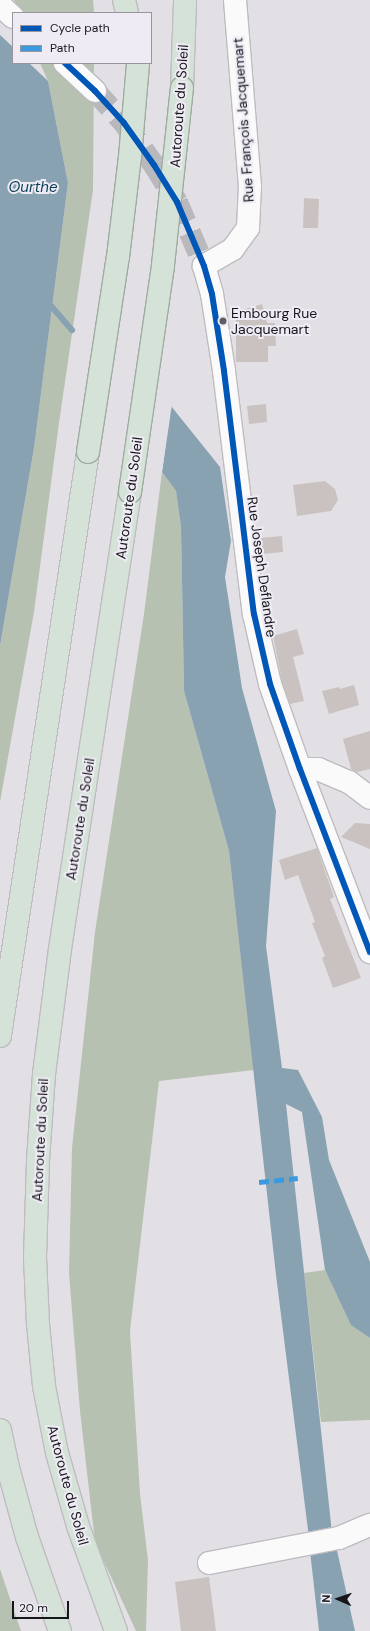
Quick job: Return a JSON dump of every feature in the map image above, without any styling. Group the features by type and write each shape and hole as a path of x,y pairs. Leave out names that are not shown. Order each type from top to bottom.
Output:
{"highway":[{"path":"124,0 127,12"},
{"path":"140,0 140,12"},
{"name":"Autoroute du Soleil","path":"116,1631 78,1526 57,1453 44,1386 38,1324 35,1257 38,1160 44,1074 60,949 163,265 182,88 185,0"},
{"path":"0,1036 118,257 130,157 138,64"},
{"path":"0,1430 7,1464 27,1537 60,1631"}],"street":[{"name":"Rue François Jacquemart","path":"204,266 233,249 248,228 250,186 235,0"},
{"path":"0,5 12,16"},
{"path":"66,64 95,91"},
{"name":"Rue Joseph Deflandre","path":"204,266 212,294 254,614 270,684 300,769 370,952"},
{"path":"300,769 318,769 349,782 370,798"},
{"path":"209,1563 339,1538 370,1526"}],"green space":[{"path":"14,0 93,0 94,12 19,12"},
{"path":"40,64 94,64 93,190 59,423 34,612 0,802 0,646 34,448 68,183 48,81"},
{"path":"162,472 176,491 181,527 184,691 229,851 254,1070 159,1081 130,1331 140,1494 148,1560 146,1631 136,1631 95,1542 80,1411 69,1273 72,1148 95,932 144,614"},
{"path":"325,1270 351,1324 370,1338 370,1420 321,1422 304,1273"},
{"path":"0,1569 21,1631 0,1631"}],"water":[{"name":"Ourthe","path":"0,35 12,46 12,64 30,64 48,81 68,183 34,448 0,646"},
{"path":"171,406 220,467 231,541 225,577 242,688 276,811 266,946 282,1068 298,1070 322,1117 329,1160 370,1262 370,1338 351,1325 325,1270 302,1112 286,1104 332,1533 309,1538 276,1275 229,851 184,691 181,527 176,491 162,472"},
{"path":"336,1546 355,1631 319,1631 310,1551"}],"pier":[{"path":"172,404 161,475 160,471 170,405"}],"building":[{"path":"304,198 319,199 318,228 303,228"},
{"path":"262,304 267,323 275,323 276,346 268,346 268,362 236,362 236,312"},
{"path":"266,404 267,422 249,424 247,406"},
{"path":"325,481 335,489 338,500 331,511 297,516 293,485"},
{"path":"282,536 283,552 262,554 261,538"},
{"path":"297,629 304,654 293,657 304,701 290,704 282,681 273,636"},
{"path":"354,685 359,705 329,714 322,691 339,687 340,689"},
{"path":"370,731 370,769 357,772 351,769 343,739"},
{"path":"355,823 370,824 370,849 341,837"},
{"path":"317,848 334,897 330,899 361,978 333,988 322,958 325,956 312,923 315,922 298,875 285,880 279,860"},
{"path":"209,1577 216,1631 181,1631 175,1582"}],"waterway":[{"path":"48,302 72,330"}],"tunnel":[{"path":"95,91 124,123 154,165 177,202 204,266"}],"marked path":[{"path":"259,1182 298,1178"}],"cycle path":[{"path":"66,64 95,91 124,123 154,165 177,202 204,266 212,294 224,371 254,614 270,684 300,769 370,952"}],"place":[{"name":"Embourg Rue Jacquemart","path":"223,321"}]}
